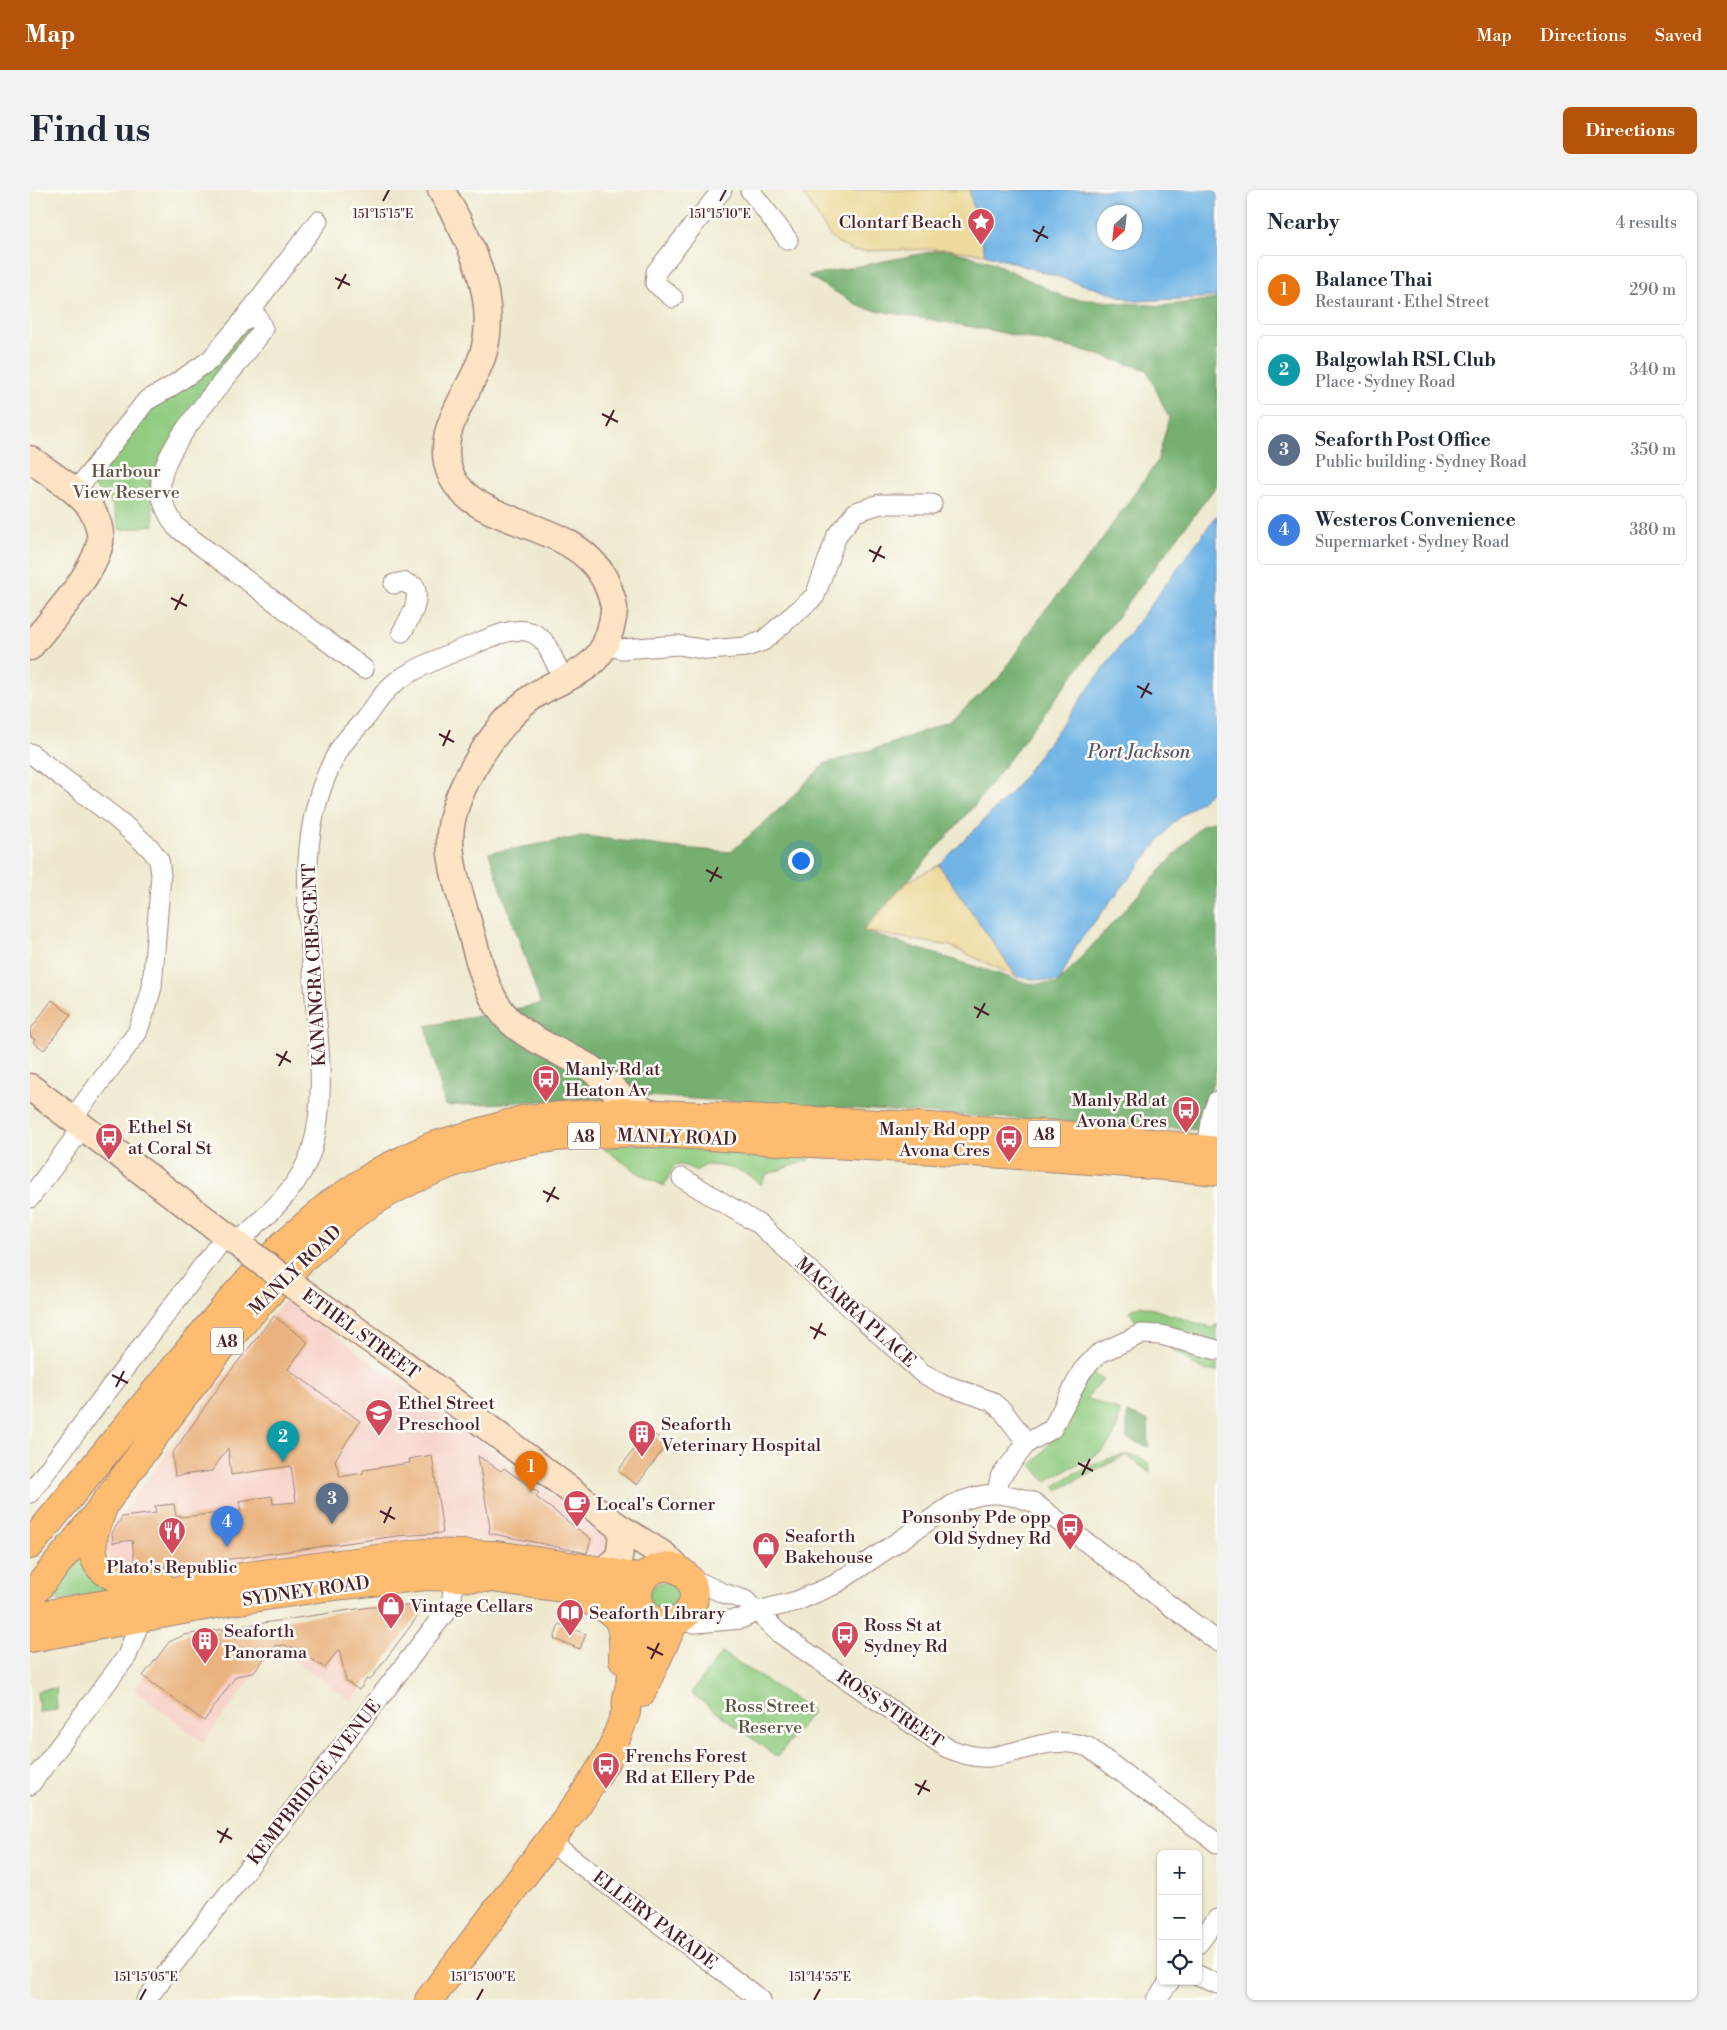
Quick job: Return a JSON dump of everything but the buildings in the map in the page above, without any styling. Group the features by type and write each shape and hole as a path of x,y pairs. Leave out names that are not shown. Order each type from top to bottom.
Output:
{"main road":[{"name":"MANLY ROAD","path":"30,1545 239,1291 286,1242 329,1205 380,1171 430,1147 526,1119 583,1114 652,1114 1108,1138 1211,1160"},
{"name":"MANLY ROAD","path":"30,1597 105,1504 239,1326 309,1253 349,1218 394,1191 440,1169 478,1154 538,1140 642,1134 932,1150 1211,1160"},
{"path":"105,1504 94,1534 93,1545 93,1554 104,1571 126,1581 187,1588"},
{"name":"SYDNEY ROAD","path":"30,1638 145,1608 187,1588 246,1576 357,1560 423,1553 492,1578 562,1588 572,1586 612,1595 641,1609"},
{"name":"SYDNEY ROAD","path":"30,1617 232,1602 325,1587 426,1576 456,1565 496,1555 603,1570 642,1578"},
{"path":"429,2000 604,1765 626,1705 638,1649 641,1609 637,1593 642,1578 659,1567 683,1573 693,1586 694,1600 688,1612 675,1621 640,1696 626,1705"},
{"path":"562,1588 604,1607 622,1625 624,1637 621,1686 626,1705"},
{"path":"641,1609 656,1621 675,1621"}],"street":[{"path":"441,190 479,269 488,307 485,346 480,365 447,433 445,448 453,480 462,492 474,502 553,535 571,544 588,557 601,573 612,594 614,609 612,628 596,660 531,698 520,707 476,763 459,794 451,825 452,857 483,974 498,1004 515,1026 600,1075 630,1104 652,1114"},
{"path":"674,298 655,283 656,272 722,190"},
{"path":"750,190 788,240"},
{"path":"75,492 146,401 210,360 240,324 318,221"},
{"path":"240,324 248,316 258,318 263,329 176,444 162,480 162,494 166,512 176,527 364,669"},
{"path":"30,459 75,492 90,507 99,523 99,545 85,575 30,647"},
{"path":"605,645 622,649 678,645 708,650 746,647 763,641 815,596 837,535 856,512 880,504 932,504"},
{"path":"394,584 410,584 415,587 416,592 415,607 402,632"},
{"name":"KANANGRA CRESCENT","path":"30,1493 239,1243 293,1187 312,1150 320,1101 320,1060 306,882 310,831 316,802 338,751 393,684 454,652 496,635 514,630 526,631 537,636 545,644 564,680"},
{"path":"30,753 144,842 159,860 162,875 152,987 137,1033 30,1198"},
{"path":"583,1114 592,1108 600,1098 602,1090 600,1075"},
{"name":"ETHEL STREET","path":"30,1087 294,1286 391,1354 620,1531 664,1555 683,1573"},
{"path":"1211,1160 1212,1116 1217,1101"},
{"name":"MAGARRA PLACE","path":"682,1178 760,1224 922,1373 943,1384 991,1402 1003,1411 1027,1443"},
{"path":"997,1493 1000,1477 1027,1443 1052,1429 1082,1371 1098,1354 1141,1334 1162,1335 1217,1350"},
{"path":"675,1621 696,1623 741,1619 758,1611 797,1600 834,1585 952,1505 973,1496 997,1493 1032,1502 1217,1641"},
{"path":"603,1570 619,1556 620,1531"},
{"name":"ETHEL STREET","path":"620,1531 636,1555 642,1578"},
{"name":"KEMPBRIDGE AVENUE","path":"146,2000 451,1605 456,1565"},
{"path":"683,1573 723,1593 745,1600 758,1611"},
{"path":"30,1785 127,1656 145,1608"},
{"name":"ROSS STREET","path":"758,1611 780,1633 947,1748 974,1756 988,1757 1047,1742 1064,1742 1088,1748 1217,1844"},
{"name":"ELLERY PARADE","path":"549,1841 760,2000"},
{"path":"1201,1940 1217,1919"},
{"path":"1202,1977 1217,1984"},
{"path":"1156,2000 1167,1985"}],"shaded area":[{"path":"286,1299 607,1536 608,1550 596,1556 460,1536 128,1573 110,1561 102,1540 241,1353"},
{"name":"Seaforth Panorama","path":"419,1604 421,1610 351,1701 276,1646 203,1742 134,1690 169,1642 184,1635 370,1607"}],"green space":[{"path":"945,249 992,262 1066,298 1162,306 1217,299 1217,485 974,806 863,931 1027,983 1057,984 1201,826 1217,820 1217,1067 1200,1130 644,1096 445,1106 426,1026 541,1004 489,853 585,836 669,847 731,852 784,805 824,764 887,745 950,721 998,679 1046,609 1092,553 1157,462 1169,418 1147,370 1086,351 994,331 863,308 808,276"},
{"name":"Harbour View Reserve","path":"249,328 250,335 184,423 150,483 154,525 120,530 112,504 93,485 142,419 157,406 215,367 244,329"},
{"path":"626,1144 811,1154 810,1160 767,1174 761,1185 749,1175 735,1169 705,1165 696,1171 682,1165 677,1165 672,1169 664,1186 640,1174 604,1149"},
{"path":"1141,1305 1212,1328 1217,1324 1217,1345 1139,1326 1129,1311"},
{"path":"1172,1346 1217,1356 1217,1372 1200,1369 1169,1347"},
{"path":"1089,1375 1103,1379 1087,1398 1120,1411 1117,1428 1111,1440 1094,1456 1046,1482 1032,1465 1059,1432"},
{"path":"1127,1413 1148,1421 1149,1447 1127,1439"},
{"path":"1126,1455 1058,1490 1054,1487 1089,1466"},
{"path":"1126,1455 1136,1456 1149,1463 1150,1473"},
{"path":"79,1558 125,1592 43,1602"},
{"path":"664,1582 675,1586 679,1597 675,1608 664,1612 653,1608 649,1597 653,1586"},
{"name":"Ross Street Reserve","path":"722,1652 813,1711 777,1757 691,1693"},
{"path":"56,1688 57,1710 39,1712 37,1691"}],"sand":[{"name":"Clontarf Beach","path":"801,190 1098,190 1102,205 1097,205 1097,250 1108,250 1136,301 985,254 945,249 853,251 832,239"},
{"path":"939,865 1017,977 950,946 863,931 907,882"}],"water":[{"path":"969,190 1217,190 1217,297 1136,301 985,254"},
{"name":"Port Jackson","path":"1217,515 1217,788 1173,823 1077,944 1059,982 1017,977 939,865 1012,792"}],"place":[{"name":"Clontarf Beach","path":"981,246"},
{"name":"Manly Rd at Heaton Av","path":"546,1103"},
{"name":"Manly Rd at Avona Cres","path":"1186,1134"},
{"name":"Ethel St at Coral St","path":"109,1161"},
{"name":"Manly Rd opp Avona Cres","path":"1009,1163"},
{"name":"Ethel Street Preschool","path":"379,1437"},
{"name":"Seaforth Veterinary Hospital","path":"642,1458"},
{"name":"Balgowlah RSL Club","path":"283,1462"},
{"name":"Balance Thai","path":"531,1492"},
{"name":"Seaforth Post Office","path":"332,1524"},
{"name":"Local's Corner","path":"577,1528"},
{"name":"Westeros Convenience","path":"227,1547"},
{"name":"Ponsonby Pde opp Old Sydney Rd","path":"1070,1551"},
{"name":"Plato's Republic","path":"172,1555"},
{"name":"Seaforth Bakehouse","path":"766,1570"},
{"name":"Vintage Cellars","path":"391,1630"},
{"name":"Seaforth Library","path":"570,1637"},
{"name":"Ross St at Sydney Rd","path":"845,1659"},
{"name":"Seaforth Panorama","path":"205,1665"},
{"name":"Frenchs Forest Rd at Ellery Pde","path":"606,1790"}]}
